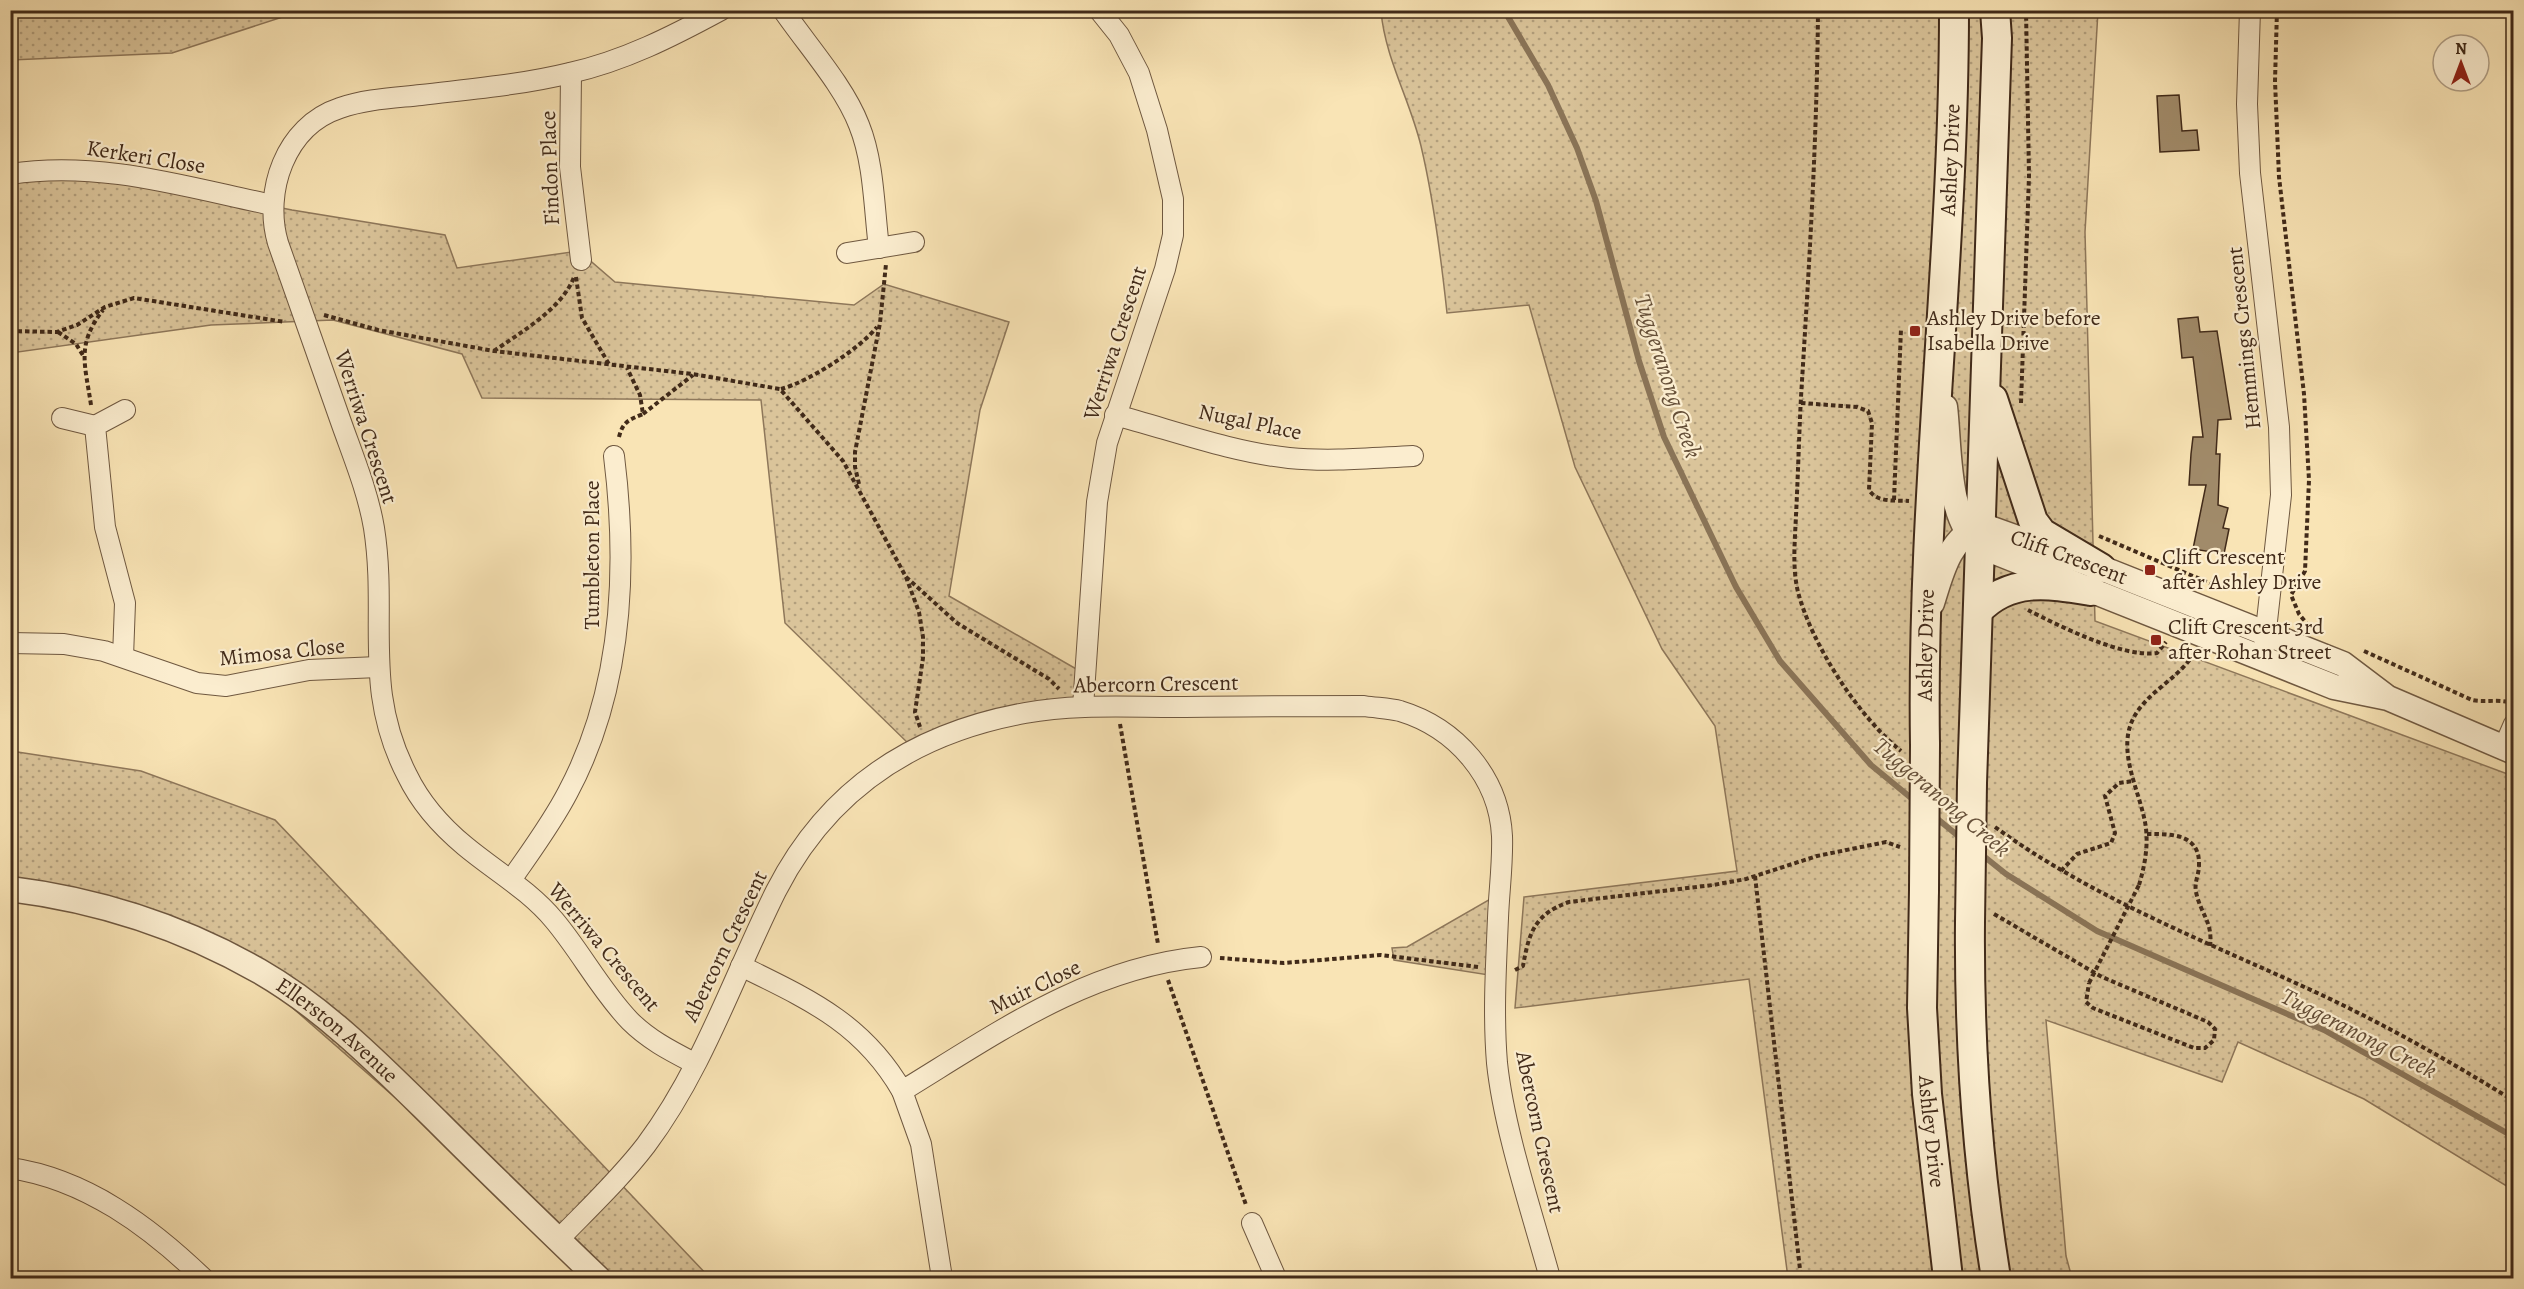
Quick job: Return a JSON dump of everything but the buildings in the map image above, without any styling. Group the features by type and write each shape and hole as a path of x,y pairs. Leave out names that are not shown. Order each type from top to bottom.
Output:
{"main road":[{"name":"Ashley Drive","path":"1948,1278 1927,1094 1922,1008 1927,619 1951,137 1954,10"},
{"name":"Ashley Drive","path":"1995,10 1987,380 1977,535 1978,611 1972,783 1970,972 1976,1108 1996,1278"},
{"path":"1987,380 2032,521 2042,533 2096,580"},
{"path":"1978,611 1992,596 2011,588 2096,580"}],"street":[{"name":"Werriwa Crescent","path":"694,1063 659,1045 629,1020 553,919 511,880 464,846 432,813 419,795 389,734 378,667 379,571 374,526 362,482 274,231 272,205 277,175 291,147 312,124 338,109 368,101 520,84 571,73 663,41 721,10"},
{"path":"783,10 845,99 859,125 867,154 879,248"},
{"name":"Werriwa Crescent","path":"1083,707 1097,502 1115,415 1166,269 1173,235 1173,199 1157,130 1139,73 1119,35 1099,10"},
{"name":"Hemmings Crescent","path":"2250,10 2247,104 2250,173 2279,427 2281,495 2263,659"},
{"name":"Findon Place","path":"571,73 570,167 578,267"},
{"name":"Kerkeri Close","path":"10,174 30,171 95,171 272,205"},
{"path":"847,253 914,242"},
{"path":"1927,619 1946,559 1953,546 1977,535 1956,513 1939,345"},
{"path":"62,418 95,426 125,410"},
{"name":"Nugal Place","path":"1115,415 1240,448 1288,458 1413,456"},
{"path":"95,426 105,527 125,603 123,657"},
{"name":"Tumbleton Place","path":"511,880 569,790 604,702 616,641 619,610 621,507 614,456"},
{"name":"Clift Crescent","path":"1977,535 2096,580 2266,634 2343,664 2388,698"},
{"name":"Clift Crescent","path":"2096,580 2263,659 2334,687 2388,698 2509,749"},
{"name":"Mimosa Close","path":"10,643 64,644 123,657 197,683 226,686 309,670 378,667"},
{"name":"Abercorn Crescent","path":"558,1240 606,1191 646,1145 679,1094 778,888 804,843 837,804 877,770 927,742 971,725 1026,713 1083,707 1364,706 1387,709 1431,723 1471,756 1492,794 1502,836 1494,1002 1498,1065 1510,1127 1550,1278"},
{"path":"2509,749 2514,724"},
{"name":"Ellerston Avenue","path":"10,889 54,895 125,912 194,938 259,971 290,991 320,1012 375,1060 598,1278"},
{"name":"Muir Close","path":"902,1091 1027,1014 1067,993 1161,961 1201,957"},
{"path":"741,966 804,996 838,1017 868,1043 902,1091 921,1144 942,1278"},
{"path":"10,1168 70,1185 118,1209 141,1223 203,1278"},
{"path":"1252,1223 1276,1278"}],"path":[{"path":"2020,412 2030,176 2026,10"},
{"path":"2277,10 2278,177 2304,394 2309,480 2305,571 2291,595 2300,614 2311,627"},
{"path":"860,488 855,467 855,452 879,324 887,254 879,248"},
{"path":"494,351 552,306 569,288 578,267"},
{"path":"578,267 576,294 582,318 610,366"},
{"path":"10,331 57,332 77,325 105,307 123,300 143,298 246,317 291,322 330,315 378,330 494,351 693,375 780,389 793,386 835,361 870,334 879,324"},
{"path":"95,426 84,357 88,331 105,307"},
{"path":"1801,403 1857,407 1868,411 1872,423 1869,490 1873,497 1894,500 1901,329"},
{"path":"57,332 76,344 84,357"},
{"path":"627,368 640,395 643,414"},
{"path":"614,456 622,425 628,419 643,414 693,375"},
{"path":"780,389 843,461 860,488 906,577 919,612 923,637 916,717"},
{"path":"2095,535 2221,588 2258,584"},
{"path":"906,577 957,623 1059,687"},
{"path":"2018,605 2067,631 2140,652 2157,653 2164,647 2167,639 2177,643"},
{"path":"2089,983 2139,885 2144,870 2147,834 2133,781 2127,741 2132,721 2140,706 2187,665 2196,650 2186,646"},
{"path":"2354,646 2472,700 2484,703 2509,702"},
{"path":"1119,720 1131,720"},
{"path":"2061,871 2077,854 2111,843 2115,832 2105,796 2119,783 2133,781"},
{"path":"2147,834 2183,836 2192,843 2199,854 2200,867 2195,884 2212,930 2210,946"},
{"path":"1755,876 1801,1278"},
{"path":"1201,957 1284,963 1380,955 1483,968"}],"shaded area":[{"path":"10,11 301,11 172,53 11,60"},
{"path":"1381,11 2098,11 2085,232 2095,621 2513,776 2513,1190 2364,1099 2238,1042 2222,1082 2046,1020 2066,1256 2072,1278 1788,1278 1749,979 1515,1008 1524,897 1737,871 1715,726 1662,649 1575,467 1529,305 1447,313 1437,229 1426,167 1416,129 1387,45"},
{"path":"95,171 292,210 445,235 457,268 579,251 615,282 854,305 884,284 1009,322 980,410 949,596 1085,674 1083,707 914,749 785,623 761,400 482,398 462,354 333,320 211,325 11,353 10,175"},
{"path":"11,751 141,771 275,820 710,1278 598,1278 558,1240 239,961 11,889"},
{"path":"1499,894 1495,976 1394,960 1392,948 1407,947"}],"waterway":[{"name":"Tuggeranong Creek","path":"1504,10 1548,85 1577,148 1596,201 1639,361 1664,437 1736,587 1780,661 1871,765 1916,802"},
{"name":"Tuggeranong Creek","path":"1934,816 1963,840"},
{"name":"Tuggeranong Creek","path":"1981,854 2006,874 2097,931 2324,1030 2514,1137"}],"place":[{"name":"Ashley Drive before Isabella Drive","path":"1915,331"},
{"name":"Clift Crescent after Ashley Drive","path":"2150,570"},
{"name":"Clift Crescent 3rd after Rohan Street","path":"2156,640"}]}
